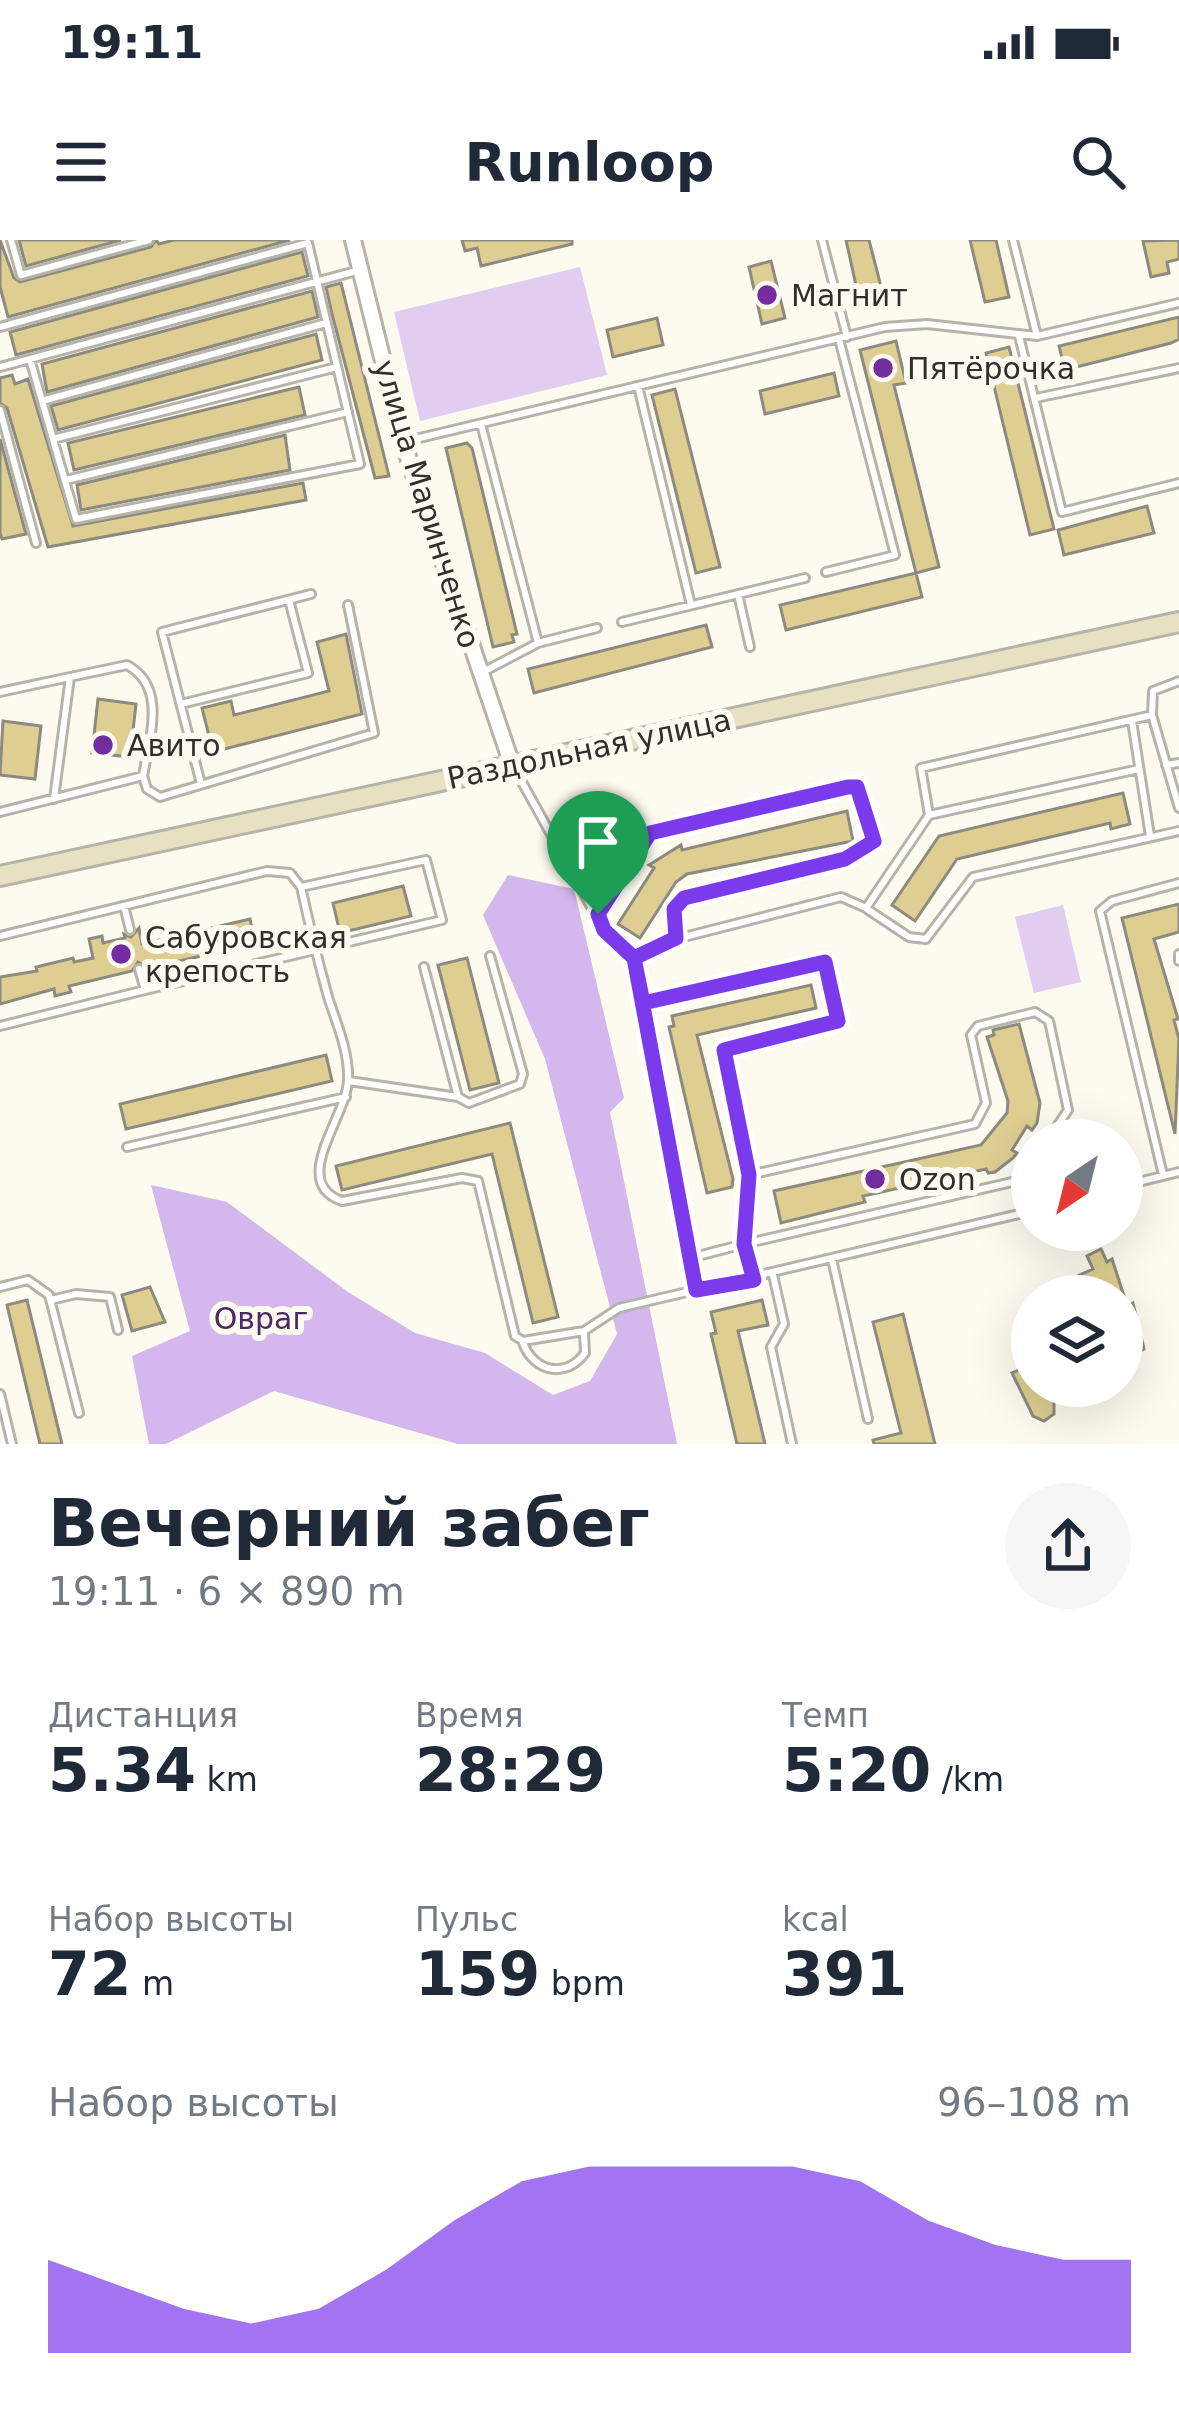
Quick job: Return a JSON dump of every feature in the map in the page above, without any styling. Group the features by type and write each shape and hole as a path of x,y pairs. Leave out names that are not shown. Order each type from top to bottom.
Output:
{"main road":[{"name":"Раздольная улица","path":"0,876 1179,622"}],"street":[{"name":"улица Маринченко","path":"353,240 403,442 512,765"}],"lane":[{"path":"11,240 21,275 148,240"},
{"path":"822,240 895,555 826,572"},
{"path":"1013,240 1037,336"},
{"path":"0,327 307,241 360,464 76,519 30,359"},
{"path":"0,367 360,270"},
{"path":"403,442 885,327 927,324 1037,336 1179,303"},
{"path":"42,400 326,323"},
{"path":"1019,336 1062,512 1179,483"},
{"path":"53,439 337,367"},
{"path":"1034,399 1179,368"},
{"path":"638,386 691,605"},
{"path":"0,410 36,543"},
{"path":"65,481 348,412"},
{"path":"481,424 538,644"},
{"path":"622,622 805,578"},
{"path":"201,784 162,632 310,594"},
{"path":"738,594 750,646"},
{"path":"180,704 308,673 289,600"},
{"path":"0,692 127,665 151,688 154,703 143,776 147,789 160,797 374,734 348,605"},
{"path":"479,674 538,644 597,628"},
{"path":"53,799 70,676"},
{"path":"1179,681 1153,691 1152,715 1179,808"},
{"path":"929,814 920,768 1152,715"},
{"path":"1132,720 1150,836"},
{"path":"1166,765 1179,763"},
{"path":"512,765 604,930 634,958 696,1290"},
{"path":"866,908 929,814 1139,769"},
{"path":"0,812 143,776"},
{"path":"598,914 650,833 857,787 874,841 869,848 845,859 684,898 674,909 676,938"},
{"path":"634,958 676,938 841,897 909,937 926,939 973,877 1179,831"},
{"path":"0,1026 442,920 426,860 301,887"},
{"path":"0,935 125,909 267,871 290,873 301,887 349,1081 319,1164 319,1184 328,1196 342,1201 462,1178 478,1181 515,1336 538,1365 549,1370 568,1368 585,1354 584,1331"},
{"path":"1163,1175 1100,910 1112,901 1179,883"},
{"path":"125,909 130,930"},
{"path":"349,1081 458,1097 469,1103 511,1090 523,1074 490,956"},
{"path":"643,1003 825,962 838,1021 724,1050 749,1175 744,1244 754,1280"},
{"path":"424,967 458,1097"},
{"path":"139,970 145,990"},
{"path":"749,1175 975,1124 986,1103 971,1035 978,1026 1035,1012 1049,1021 1068,1110 1062,1119"},
{"path":"127,1147 346,1097"},
{"path":"1143,1180 1179,1172"},
{"path":"690,1258 1011,1182"},
{"path":"523,1341 584,1331 619,1308 1011,1216"},
{"path":"832,1259 868,1419"},
{"path":"773,1275 784,1324 771,1347 792,1444"},
{"path":"0,1287 28,1280 39,1284 51,1300 80,1413"},
{"path":"51,1300 76,1294 110,1297 118,1330"},
{"path":"0,1394 12,1444"}],"shaded area":[{"path":"580,267 607,375 420,421 394,312"},
{"path":"1063,905 1081,982 1034,993 1015,917"}],"green space":[{"name":"Овраг","path":"508,875 574,889 624,1098 610,1112 677,1444 458,1444 274,1391 166,1444 149,1444 132,1356 190,1331 151,1185 227,1202 348,1292 415,1333 485,1353 553,1395 590,1381 617,1334 545,1059 483,915"}],"building":[{"path":"0,240 14,278 20,282 151,247 156,240 159,244 290,240 8,317 0,287"},
{"path":"19,240 121,240 26,266"},
{"path":"462,240 572,240 572,244 481,266 477,248 465,251"},
{"path":"846,240 869,240 885,302 861,308"},
{"path":"970,240 996,240 1009,297 985,302"},
{"path":"1179,240 1179,259 1167,262 1169,273 1151,277 1143,241"},
{"path":"302,252 308,276 16,355 10,332"},
{"path":"771,261 785,318 762,324 749,267"},
{"path":"341,283 389,476 375,478 332,314 326,287"},
{"path":"312,291 318,317 47,392 42,364"},
{"path":"1179,317 1179,339 1171,343 1065,370 1059,346"},
{"path":"657,318 663,345 613,357 607,330"},
{"path":"316,334 322,360 58,430 51,406"},
{"path":"896,341 906,383 894,385 939,567 916,573 860,350"},
{"path":"1009,347 1054,529 1030,535 986,353"},
{"path":"834,373 839,396 765,414 760,391"},
{"path":"12,375 15,384 28,379 73,526 303,483 306,500 48,547 7,408 0,403 0,378"},
{"path":"299,387 305,415 74,470 68,443"},
{"path":"675,389 720,567 696,573 652,395"},
{"path":"285,435 290,470 81,510 77,485"},
{"path":"0,439 26,534 2,539 0,533"},
{"path":"467,443 517,634 512,635 514,642 493,647 446,448"},
{"path":"1147,506 1154,533 1064,555 1058,530"},
{"path":"916,573 922,597 786,630 780,605"},
{"path":"706,625 712,647 534,693 528,669"},
{"path":"346,634 362,714 213,752 202,708 231,701 234,715 329,691 317,642"},
{"path":"98,699 136,704 130,757 92,753"},
{"path":"3,721 41,726 35,779 0,775"},
{"path":"1123,793 1130,824 1111,829 1110,823 957,859 915,921 892,905 939,836"},
{"path":"847,811 853,841 687,874 676,882 640,938 618,924 654,868 649,865 681,845 682,850"},
{"path":"403,886 411,916 340,933 333,903"},
{"path":"1179,904 1179,932 1154,939 1178,1019 1174,1020 1179,1039 1175,1134 1122,918"},
{"path":"250,919 255,943 147,968 138,962 132,971 69,986 71,992 55,996 54,989 0,1004 0,977 73,958 74,962 93,958 89,939 102,936 103,943 125,938 124,934 131,937 139,928 142,944"},
{"path":"467,958 499,1083 470,1090 438,965"},
{"path":"811,985 816,1008 697,1035 733,1179 732,1187 707,1193 669,1027 674,1026 672,1016"},
{"path":"1019,1024 1040,1103 1038,1119 1011,1119 1011,1160 995,1172 986,1169 863,1196 865,1202 781,1223 774,1191 981,1145 1007,1113 1008,1101 987,1037 994,1035 993,1030"},
{"path":"326,1055 332,1081 126,1129 120,1104"},
{"path":"510,1123 558,1317 533,1323 492,1154 342,1190 336,1166"},
{"path":"1102,1251 1107,1262 1112,1259 1117,1275 1080,1275 1093,1269 1087,1256"},
{"path":"150,1287 165,1322 132,1331 122,1295"},
{"path":"27,1300 62,1444 40,1444 7,1305"},
{"path":"762,1300 768,1325 738,1331 765,1444 737,1444 711,1334 716,1333 711,1312"},
{"path":"903,1314 935,1444 874,1444 873,1440 901,1433 873,1322"},
{"path":"1029,1407 1054,1407 1054,1414 1044,1421 1033,1416"}],"place":[{"name":"Магнит","path":"767,295"},
{"name":"Пятёрочка","path":"883,368"},
{"name":"Авито","path":"103,745"},
{"name":"Сабуровская крепость","path":"121,954"},
{"name":"Ozon","path":"875,1179"}],"route":[{"path":"598,914 604,930 634,958 696,1290 754,1280 744,1244 749,1175 724,1050 838,1021 825,962 643,1003 634,958 676,938 674,909 684,898 845,859 869,848 874,841 863,796 857,787 848,787 650,833 598,914"}]}
